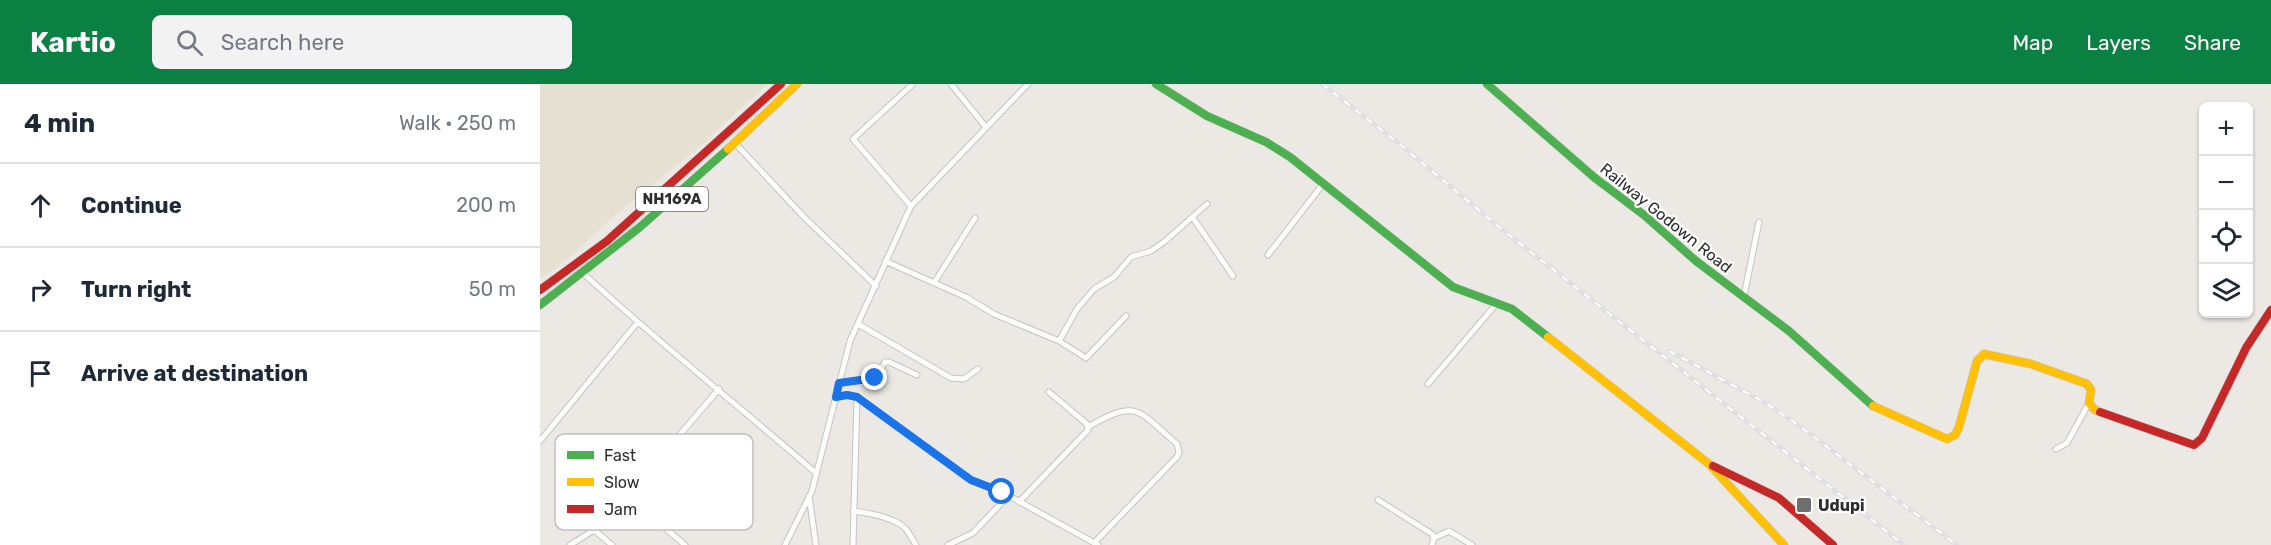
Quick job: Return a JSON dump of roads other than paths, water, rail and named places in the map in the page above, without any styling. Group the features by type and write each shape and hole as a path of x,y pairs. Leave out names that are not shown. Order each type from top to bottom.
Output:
{"main road":[{"name":"NH169A","path":"540,291 600,246 781,84"},
{"name":"NH169A","path":"540,304 584,274 647,221 797,84"},
{"path":"1156,84 1207,116 1266,142 1290,157 1453,287 1512,309 1709,464 1784,545"},
{"name":"Railway Godown Road","path":"1487,84 1595,178 1644,215 1696,261 1789,331 1873,406 1947,439 1955,435 1959,427 1977,361 1984,354 2031,364 2087,384 2091,390 2089,403"},
{"path":"2089,403 2095,410 2194,445 2202,438 2246,348 2271,310"},
{"path":"1709,464 1772,492 1833,545"}],"street":[{"path":"911,206 853,140 913,84"},
{"path":"951,84 985,126"},
{"path":"785,545 809,496 850,340 911,206 985,126 1028,84"},
{"path":"734,142 804,217 876,285"},
{"path":"699,158 707,167"},
{"path":"1268,255 1323,184"},
{"path":"1059,341 1077,309 1094,289 1114,277 1131,257 1151,251 1207,204"},
{"path":"934,283 975,218"},
{"path":"1193,218 1233,276"},
{"path":"1744,296 1759,222"},
{"path":"885,261 966,297 994,314 1059,341 1086,358 1126,316"},
{"path":"584,274 637,323 719,389 816,473"},
{"path":"1428,384 1497,303"},
{"path":"540,441 637,323"},
{"path":"858,324 951,378 964,379 978,369"},
{"path":"839,383 875,378 885,362 917,375"},
{"path":"680,434 719,389"},
{"path":"1048,392 1088,427"},
{"path":"836,397 847,395 857,397 971,480 1008,496 1096,544 1179,452 1177,444 1140,413 1118,411 1088,427"},
{"path":"853,545 857,397"},
{"path":"2055,449 2067,443 2089,403"},
{"path":"1019,502 1087,433 1088,427"},
{"path":"809,496 816,545"},
{"path":"948,545 973,533 1008,496"},
{"path":"1378,500 1432,534 1433,542 1449,531 1472,545"},
{"path":"853,511 897,523 905,529 916,545"},
{"path":"570,545 594,530 612,545"},
{"path":"667,530 685,545"}],"railway":[{"path":"1322,84 1397,142 1504,231 1904,545"},
{"path":"1669,351 1764,402 1794,422 1957,545"}],"place":[{"name":"Udupi","path":"1804,505"}]}
